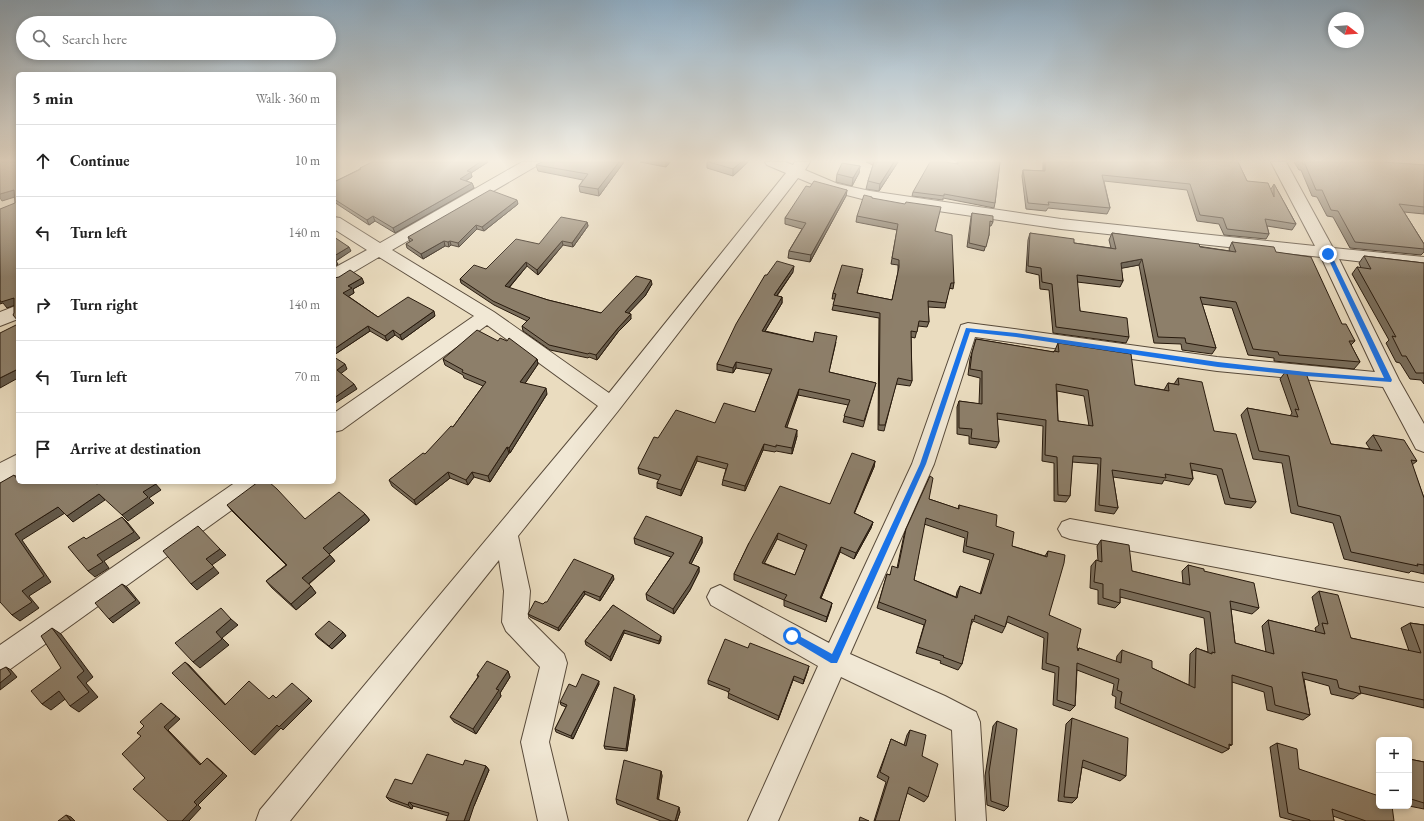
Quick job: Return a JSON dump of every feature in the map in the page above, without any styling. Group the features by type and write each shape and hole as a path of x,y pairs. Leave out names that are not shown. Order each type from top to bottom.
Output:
{"street":[{"path":"336,275 460,200"},
{"path":"271,821 611,405 771,200"},
{"path":"899,200 1061,224 1328,254 1424,263"},
{"path":"1299,200 1328,254 1389,380 1424,443"},
{"path":"336,223 487,316 611,405"},
{"path":"0,320 16,312"},
{"path":"336,423 487,316"},
{"path":"763,821 923,464 968,330 1016,335 1218,364 1306,374 1389,380"},
{"path":"0,474 16,465"},
{"path":"0,661 249,484"},
{"path":"1070,529 1424,595"},
{"path":"506,535 517,590 515,622 554,662 535,742 553,821"},
{"path":"720,597 834,660 935,706 966,722 971,821"}],"building":[{"path":"16,200 16,319 13,315 14,298 1,302 0,300 0,209 15,203"},
{"path":"336,200 442,200 393,228 373,216 367,220"},
{"path":"472,200 517,200 482,227 476,225 458,243 444,241 421,254 406,244 413,240 408,237"},
{"path":"797,200 841,200 811,255 789,251 806,223 785,218"},
{"path":"862,200 885,200 905,204 906,202 941,207 935,231 952,235 954,283 951,283 946,303 928,301 929,322 919,321 917,332 911,331 912,381 898,378 885,425 879,425 880,313 833,305 836,294 833,293 842,265 863,269 857,293 892,300 899,267 899,260 892,258 898,224 857,216"},
{"path":"980,200 995,200 995,203"},
{"path":"1028,200 1108,200 1110,208 1048,202 1049,205 1028,203"},
{"path":"1195,200 1283,200 1296,224 1265,219 1269,234 1227,229 1223,218 1200,215"},
{"path":"1327,200 1424,200 1424,207 1399,204 1424,244 1424,249 1355,242 1338,211 1331,210"},
{"path":"972,213 993,216 993,222 990,221 986,247 969,243"},
{"path":"561,217 587,222 572,243 562,241 537,270 526,262 505,286 548,300 601,313 636,276 651,280 644,291 625,312 631,314 596,355 549,345 522,326 530,318 493,301 460,279 474,265 486,269 516,239 539,244"},
{"path":"1030,233 1074,239 1074,243 1116,249 1112,233 1199,244 1200,247 1236,252 1232,242 1274,247 1276,252 1311,257 1342,324 1346,324 1355,341 1349,341 1360,362 1279,355 1278,352 1253,349 1236,302 1200,297 1216,348 1186,343 1185,338 1158,337 1142,259 1121,263 1123,281 1077,275 1080,311 1127,318 1129,337 1056,327 1052,284 1042,282 1041,268 1028,266"},
{"path":"336,238 349,247 336,255"},
{"path":"1364,256 1424,263 1424,373 1416,373 1406,356 1402,356 1392,336 1396,337 1357,267 1371,269"},
{"path":"777,261 794,266 774,295 782,297 762,331 813,342 815,332 837,336 829,372 876,383 864,421 844,416 850,400 799,389 785,427 797,430 792,448 776,445 776,447 764,444 745,486 723,480 728,464 697,456 681,490 657,483 661,475 638,468 654,437 658,438 676,410 715,423 724,403 755,412 772,369 736,362 733,368 717,364 736,324 765,275 767,275"},
{"path":"350,270 362,278 348,286 352,288 343,293 378,317 408,297 434,311 400,335 393,330 385,336 368,326 336,348 336,278"},
{"path":"16,325 16,370 0,378 0,333"},
{"path":"477,330 498,341 500,338 507,341 509,338 537,359 520,382 546,388 509,448 507,447 488,476 472,472 466,480 448,472 414,500 389,480 423,453 425,454 451,426 453,427 486,382 462,372 463,370 443,359"},
{"path":"976,339 1054,352 1059,352 1058,343 1131,354 1135,385 1169,391 1168,383 1179,385 1178,378 1202,382 1214,431 1236,434 1256,502 1230,498 1222,469 1190,463 1193,479 1165,474 1166,478 1112,470 1118,508 1099,505 1101,458 1073,456 1070,496 1058,495 1057,457 1045,455 1046,420 997,413 999,442 971,438 972,429 959,428 959,401 982,404 982,371 970,369","holes":["1056,384 1088,390 1093,426 1058,421"]},
{"path":"336,358 345,364 337,370 354,384 336,397"},
{"path":"1286,371 1306,373 1331,444 1382,451 1373,435 1404,440 1417,461 1411,460 1424,498 1424,565 1417,564 1418,566 1351,552 1340,516 1298,506 1289,456 1259,451 1247,408 1298,417 1295,409 1299,410"},
{"path":"852,453 875,461 854,513 873,522 856,553 841,547 820,598 832,603 827,617 784,600 787,595 734,574 780,486 830,504","holes":["778,533 807,545 795,575 762,563"]},
{"path":"14,475 16,478 16,484 156,484 143,492 148,497 122,515 99,494 67,516 58,507 15,534 44,576 22,591 32,602 12,615 0,602 0,483"},
{"path":"930,476 933,478 929,499 959,509 959,505 997,515 996,526 1014,532 1012,546 1047,557 1048,551 1065,555 1049,615 1081,629 1077,647 1078,651 1079,648 1121,663 1122,650 1152,661 1152,668 1195,688 1196,648 1212,654 1212,652 1215,653 1210,612 1120,589 1120,603 1103,598 1103,584 1094,582 1096,560 1102,562 1101,540 1129,545 1132,571 1190,585 1188,565 1204,569 1204,571 1254,583 1259,608 1230,601 1235,643 1274,654 1268,620 1325,634 1322,623 1328,624 1319,591 1338,595 1351,638 1421,653 1410,623 1424,625 1424,700 1359,686 1361,694 1339,688 1337,680 1302,672 1310,715 1275,705 1272,687 1232,675 1232,745 1229,744 1229,749 1120,703 1122,692 1117,690 1119,679 1077,663 1075,706 1057,700 1059,667 1046,663 1048,633 1008,616 1005,627 975,615 974,620 972,619 962,664 918,647 926,620 879,602 887,574 890,575 892,566 898,568 906,529","holes":["926,518 968,532 966,546 994,554 981,594 960,586 957,598 914,580"]},
{"path":"255,484 271,484 305,519 339,492 365,514 323,548 330,555 302,578 311,586 291,604 266,581 287,565 227,505"},
{"path":"646,516 702,537 689,563 699,567 690,584 673,609 646,594 674,553 634,538"},
{"path":"122,517 134,532 97,555 103,562 88,571 68,547 84,537 86,539"},
{"path":"198,526 220,549 206,559 214,567 191,584 163,551"},
{"path":"574,559 613,575 600,597 584,591 558,628 528,614 535,601 543,604 547,602"},
{"path":"122,584 136,600 109,619 95,603"},
{"path":"613,605 661,636 659,641 624,630 610,657 585,641"},
{"path":"221,608 231,619 216,632 222,639 193,662 175,643"},
{"path":"329,621 343,632 329,646 315,634"},
{"path":"52,628 84,671 77,677 89,692 70,706 59,691 42,704 31,691 61,668 41,636"},
{"path":"725,639 748,648 750,643 809,666 804,680 794,676 779,716 728,693 730,689 708,680"},
{"path":"487,661 508,671 496,689 499,690 473,729 450,717 479,676 477,675"},
{"path":"185,662 225,705 249,681 269,699 273,695 276,698 292,683 309,698 279,727 277,725 251,752 172,673"},
{"path":"6,667 11,674 0,683 0,670"},
{"path":"582,674 599,681 571,736 555,729 567,705 560,702 569,684 576,687"},
{"path":"614,687 634,695 626,749 604,746"},
{"path":"161,703 176,716 164,727 200,765 207,758 223,773 194,802 197,805 182,821 168,821 133,789 145,778 122,754 141,736 137,733 144,726 140,722"},
{"path":"1072,718 1128,738 1126,776 1083,760 1077,798 1064,797"},
{"path":"997,721 1017,729 1008,807 991,801 989,772"},
{"path":"910,730 926,735 922,756 938,764 928,797 909,787 899,821 875,821 889,777 880,772 891,739 906,746"},
{"path":"1277,743 1297,749 1299,769 1376,795 1376,809 1392,809 1394,821 1366,821 1332,809 1334,821 1310,821 1288,813"},
{"path":"427,754 463,765 465,760 486,766 464,821 446,821 449,813 409,802 408,805 386,797 395,779 412,784"},
{"path":"624,760 661,771 657,799 679,807 675,821 616,799"},
{"path":"1412,760 1424,762 1424,803 1412,799"},
{"path":"66,815 71,821 58,821"},
{"path":"860,817 869,821 859,821"}],"route":[{"path":"792,636 834,660 923,464 968,330 1016,335 1077,345 1218,364 1306,374 1389,380 1328,254"}]}
